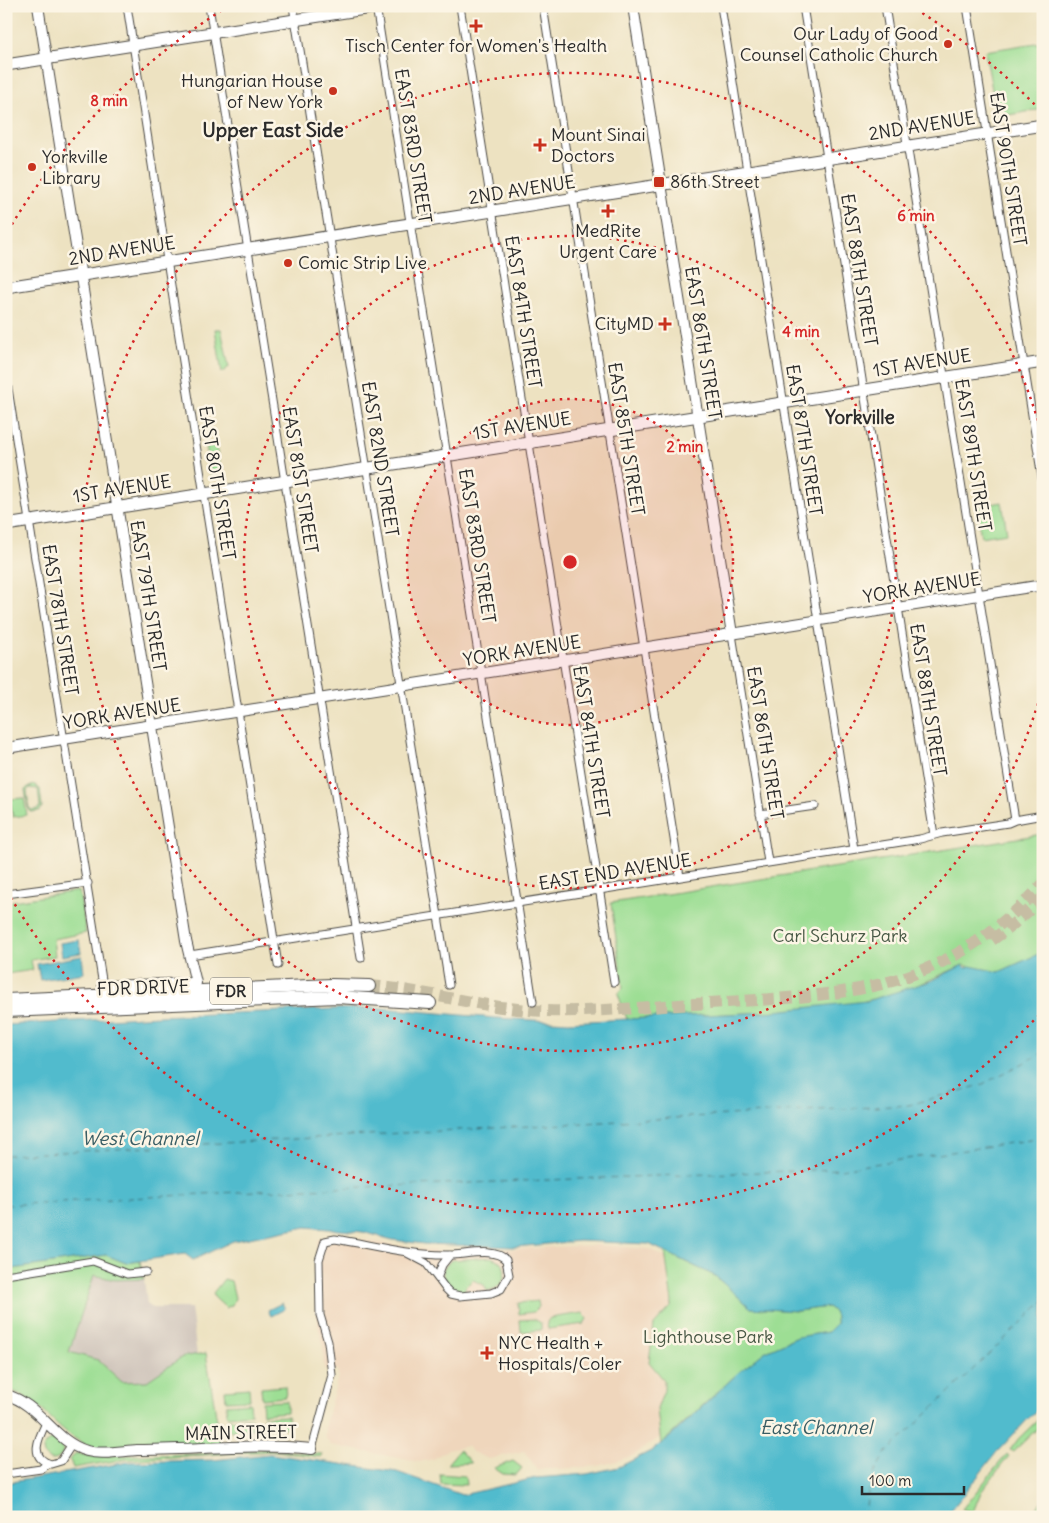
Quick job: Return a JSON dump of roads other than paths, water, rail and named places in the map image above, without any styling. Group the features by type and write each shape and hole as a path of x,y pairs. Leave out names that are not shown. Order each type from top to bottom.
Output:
{"highway":[{"path":"6,993 103,986"},
{"name":"FDR DRIVE","path":"6,1000 369,986"},
{"name":"FDR DRIVE","path":"6,1011 337,997 430,1004"}],"main road":[{"name":"EAST 79TH STREET","path":"38,6 152,726 196,983"},
{"name":"EAST 86TH STREET","path":"633,6 732,634"},
{"path":"6,65 379,7"},
{"name":"2ND AVENUE","path":"6,287 1043,125"},
{"name":"1ST AVENUE","path":"6,525 1043,362"},
{"name":"YORK AVENUE","path":"6,748 1043,585"},
{"name":"FDR DRIVE","path":"103,986 196,983"},
{"name":"MAIN STREET","path":"6,1395 25,1404 72,1444 94,1452 199,1450 271,1445 312,1449"}],"street":[{"name":"EAST 80TH STREET","path":"127,6 278,965"},
{"name":"EAST 81ST STREET","path":"209,6 361,958"},
{"name":"EAST 82ND STREET","path":"293,6 448,985"},
{"name":"EAST 84TH STREET","path":"460,6 614,982"},
{"name":"EAST 85TH STREET","path":"543,6 680,877"},
{"name":"EAST 87TH STREET","path":"721,6 854,849"},
{"name":"EAST 88TH STREET","path":"803,6 934,835"},
{"name":"EAST 89TH STREET","path":"885,6 1015,820"},
{"name":"EAST 90TH STREET","path":"967,6 1043,484"},
{"name":"EAST 83RD STREET","path":"379,7 411,225 534,1002"},
{"name":"EAST 78TH STREET","path":"6,376 103,986"},
{"name":"EAST 86TH STREET","path":"732,634 768,862"},
{"path":"760,814 816,806"},
{"name":"EAST END AVENUE","path":"190,955 854,849 1008,823 1043,814"},
{"path":"6,894 88,883"},
{"name":"MAIN STREET","path":"312,1449 332,1374 328,1342 320,1316 319,1260 325,1241 335,1239 407,1252"},
{"path":"407,1252 450,1255 499,1255 507,1263 508,1278 504,1285 496,1292 463,1296 449,1292 438,1276 422,1260 407,1252"},
{"path":"438,1276 442,1265 450,1255"},
{"path":"6,1275 93,1261 127,1274 146,1272"},
{"path":"46,1423 37,1444 38,1455 48,1463 54,1464 63,1460 72,1444"},
{"path":"6,1474 41,1469 48,1463"}],"water":[{"path":"79,940 81,953 62,956 60,943"},
{"path":"1043,952 1043,1403 996,1453 946,1517 6,1517 6,1483 129,1462 213,1460 270,1454 397,1472 462,1495 536,1478 587,1474 619,1467 651,1451 670,1437 738,1373 766,1351 798,1337 828,1332 836,1324 836,1317 834,1312 828,1307 797,1311 751,1308 715,1276 649,1244 579,1241 515,1247 424,1244 393,1240 363,1232 306,1227 233,1241 193,1260 185,1254 126,1263 106,1255 6,1270 6,1025 159,1016 368,1009 370,1007 495,1018 569,1022 766,1012 867,1001 931,981 963,965 966,968 970,966 999,972"},
{"path":"82,956 84,973 40,980 37,964"},
{"path":"282,1303 285,1309 271,1316 268,1310"}],"tunnel":[{"path":"369,986 509,1008 550,1011 591,1011 796,997 841,992 883,983 924,970 964,950 1003,922 1043,884"},
{"path":"992,940 1043,898"}],"place":[{"name":"Tisch Center for Women's Health","path":"476,26"},
{"name":"Our Lady of Good Counsel Catholic Church","path":"948,44"},
{"name":"Hungarian House of New York","path":"333,91"},
{"name":"Mount Sinai Doctors","path":"540,145"},
{"name":"Yorkville Library","path":"32,167"},
{"name":"86th Street","path":"659,182"},
{"name":"MedRite Urgent Care","path":"608,211"},
{"name":"Comic Strip Live","path":"288,263"},
{"name":"CityMD","path":"665,324"},
{"name":"NYC Health + Hospitals/Coler","path":"487,1353"}],"district":[{"name":"Upper East Side","path":"273,130"},
{"name":"Yorkville","path":"860,417"}],"park label":[{"name":"Carl Schurz Park","path":"840,936"},
{"name":"Lighthouse Park","path":"708,1337"}],"water label":[{"name":"West Channel","path":"140,1138"},
{"name":"East Channel","path":"816,1427"}]}
